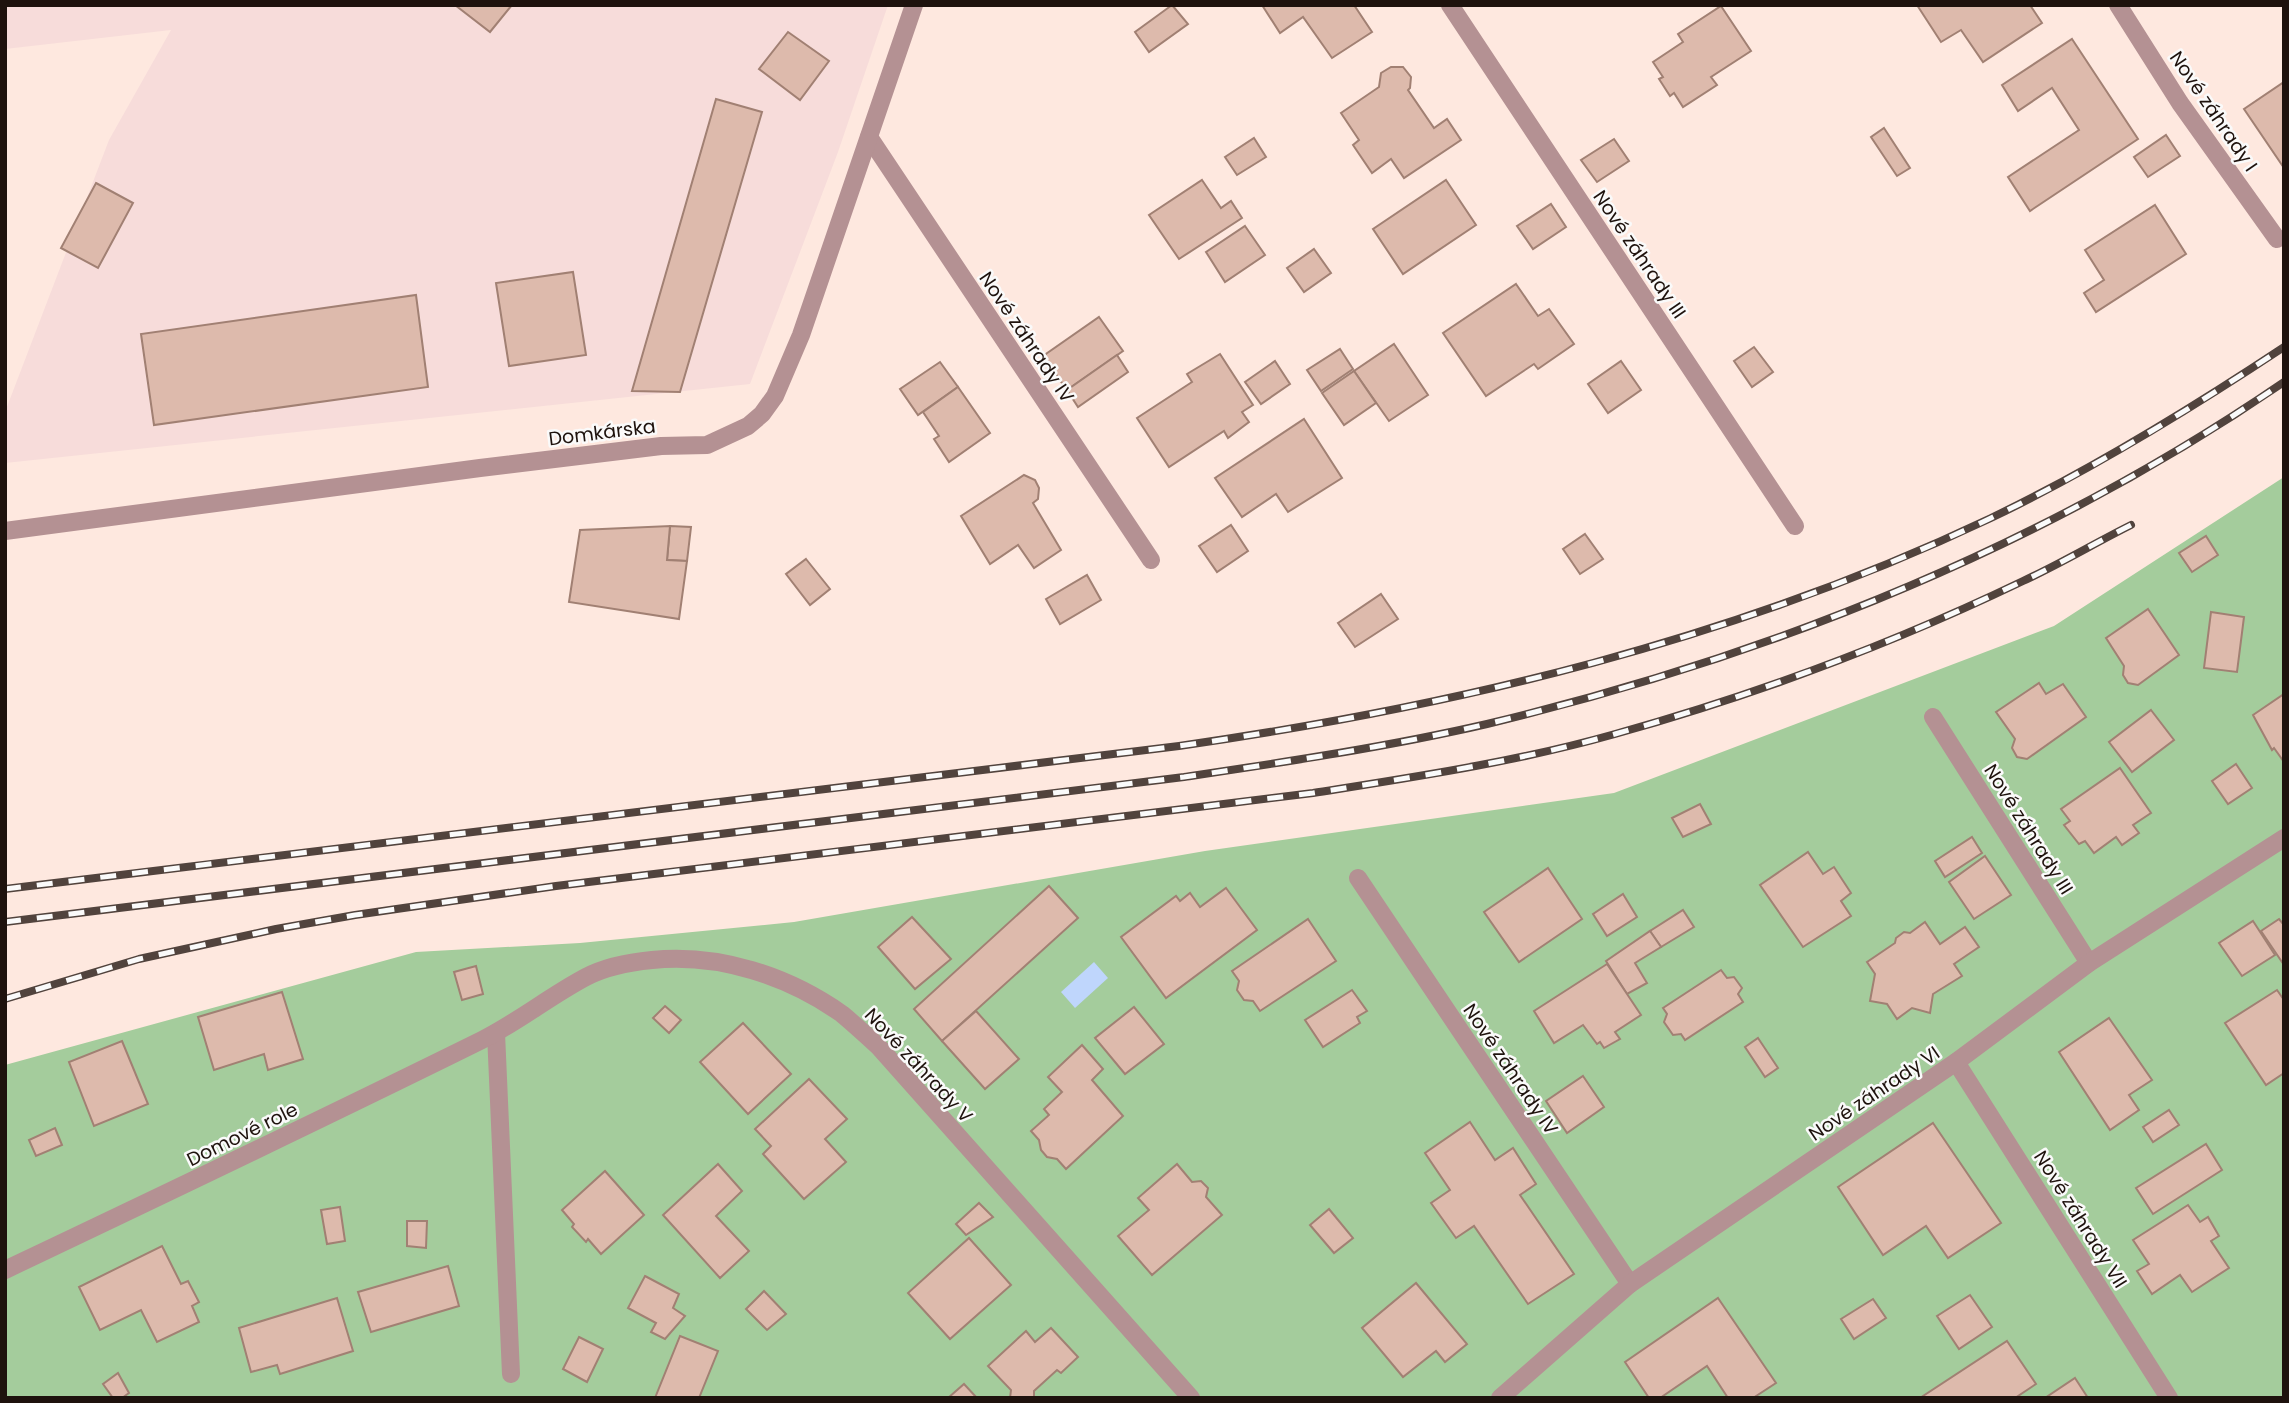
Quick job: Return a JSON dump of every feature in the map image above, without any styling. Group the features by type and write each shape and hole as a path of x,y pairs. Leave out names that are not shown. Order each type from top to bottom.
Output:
{"street":[{"name":"Domkárska","path":"5,531 481,468 661,446 707,445 748,426 762,414 775,396 801,335 914,5"},
{"name":"Nové záhrady III","path":"1450,5 1795,526"},
{"name":"Nové záhrady I","path":"2118,5 2180,103 2277,239"},
{"name":"Nové záhrady IV","path":"869,137 1151,560"},
{"name":"Nové záhrady III","path":"1933,717 2089,963"},
{"name":"Nové záhrady VI","path":"1500,1398 1630,1284 1956,1062 2089,963 2146,929 2284,838"},
{"name":"Nové záhrady IV","path":"1358,878 1630,1284"},
{"name":"Nové záhrady V","path":"496,1033 588,976 629,963 655,959 713,961 757,971 813,996 843,1016 877,1046 1191,1398"},
{"name":"Domové role","path":"5,1270 496,1033"},
{"path":"496,1033 510,1374"},
{"name":"Nové záhrady VII","path":"1956,1062 2169,1398"}],"shaded area":[{"path":"5,5 888,5 838,152 750,384 5,463 5,412 109,140 171,30 5,49"}],"green space":[{"path":"2284,477 2284,1398 5,1398 5,1065 416,952 580,943 794,922 1205,851 1614,793 2054,626"}],"water":[{"path":"1094,962 1108,978 1075,1008 1061,992"}],"building":[{"path":"455,5 512,5 490,32"},
{"path":"1172,5 1188,24 1149,52 1135,32"},
{"path":"1262,5 1354,5 1372,32 1332,58 1303,17 1280,33"},
{"path":"1917,5 2030,5 2042,23 1983,62 1961,30 1941,42"},
{"path":"1721,6 1751,51 1711,77 1717,85 1683,107 1674,93 1670,96 1659,79 1663,77 1653,62 1683,42 1678,34"},
{"path":"788,32 829,61 800,100 759,69"},
{"path":"2072,39 2138,139 2030,211 2008,177 2079,130 2052,88 2018,111 2002,85"},
{"path":"1391,67 1403,67 1411,77 1408,90 1434,128 1447,119 1461,140 1404,178 1391,159 1372,173 1353,145 1359,140 1341,113 1379,87 1381,73"},
{"path":"2284,82 2284,168 2244,109"},
{"path":"716,99 762,112 680,392 632,391"},
{"path":"1884,128 1910,168 1897,176 1871,137"},
{"path":"2166,135 2180,156 2148,177 2134,157"},
{"path":"1254,138 1266,157 1237,175 1225,157"},
{"path":"1614,139 1629,161 1597,182 1581,160"},
{"path":"1202,180 1221,208 1231,201 1242,218 1179,259 1149,215"},
{"path":"1446,180 1476,225 1403,274 1373,229"},
{"path":"96,183 133,203 98,268 61,248"},
{"path":"1551,204 1566,227 1533,249 1517,226"},
{"path":"2155,205 2186,254 2096,312 2084,293 2104,280 2085,250"},
{"path":"1245,226 1265,255 1225,282 1206,252"},
{"path":"1314,249 1331,273 1304,292 1287,268"},
{"path":"573,272 586,355 509,366 496,283"},
{"path":"1516,284 1538,316 1549,309 1574,344 1538,369 1534,364 1486,396 1443,333"},
{"path":"416,295 428,387 154,425 141,334"},
{"path":"1099,317 1123,351 1067,390 1043,356"},
{"path":"1394,344 1428,395 1389,421 1354,371"},
{"path":"1754,347 1773,372 1752,387 1734,361"},
{"path":"1340,349 1353,369 1321,391 1307,370"},
{"path":"1220,354 1253,405 1242,412 1249,422 1228,438 1224,431 1169,467 1137,418 1192,382 1187,374"},
{"path":"1117,355 1128,372 1078,407 1067,390"},
{"path":"1275,361 1290,384 1261,404 1245,382"},
{"path":"1621,361 1641,390 1608,413 1588,384"},
{"path":"940,362 958,387 918,415 900,389"},
{"path":"1354,371 1376,403 1344,425 1322,393"},
{"path":"958,387 990,433 949,462 934,439 939,436 923,412"},
{"path":"1304,419 1342,478 1288,512 1276,494 1242,517 1215,478"},
{"path":"1024,475 1035,480 1039,488 1038,499 1033,503 1061,550 1034,568 1018,545 990,564 961,516"},
{"path":"1231,525 1248,551 1217,572 1199,546"},
{"path":"670,526 691,527 687,561 667,560"},
{"path":"670,526 667,560 687,561 679,619 569,602 580,530"},
{"path":"1585,534 1603,559 1580,574 1563,549"},
{"path":"2206,536 2218,555 2192,572 2179,553"},
{"path":"806,559 830,589 810,605 786,574"},
{"path":"1087,575 1101,600 1060,624 1046,599"},
{"path":"1381,594 1398,619 1355,647 1338,623"},
{"path":"2148,609 2179,655 2138,685 2128,683 2123,675 2124,666 2106,638"},
{"path":"2211,612 2244,617 2237,672 2204,668"},
{"path":"2039,683 2046,694 2063,684 2086,717 2027,759 2017,757 2012,748 2015,739 1996,712"},
{"path":"2284,694 2284,762 2274,748 2272,750 2253,715"},
{"path":"2151,710 2174,740 2132,772 2109,742"},
{"path":"2236,764 2252,788 2228,804 2212,781"},
{"path":"2120,768 2151,813 2133,825 2139,833 2122,845 2116,837 2094,853 2085,841 2079,844 2064,825 2070,821 2061,809"},
{"path":"1700,804 1711,824 1683,837 1672,818"},
{"path":"1972,837 1982,853 1945,877 1935,861"},
{"path":"1808,852 1823,874 1834,867 1851,893 1841,901 1851,916 1803,947 1760,885"},
{"path":"1985,856 2011,895 1974,919 1949,882"},
{"path":"1548,868 1582,919 1519,962 1484,912"},
{"path":"1049,886 1078,918 942,1041 914,1009"},
{"path":"1226,888 1257,930 1166,998 1121,937 1176,896 1180,901 1190,893 1200,907"},
{"path":"1623,894 1637,917 1607,936 1593,914"},
{"path":"1683,910 1694,927 1661,947 1650,931"},
{"path":"912,917 951,959 915,989 878,947"},
{"path":"1308,919 1336,961 1260,1011 1253,1001 1244,1000 1237,990 1239,981 1232,971"},
{"path":"2279,919 2284,925 2284,965 2261,931"},
{"path":"2253,921 2275,955 2242,976 2219,943"},
{"path":"1925,922 1940,944 1965,927 1979,947 1954,964 1962,976 1933,994 1930,1013 1912,1008 1897,1019 1887,1004 1870,1001 1875,974 1867,962 1895,943 1896,938 1904,932 1910,933"},
{"path":"1650,931 1661,947 1635,963 1647,983 1627,994 1606,961"},
{"path":"1607,964 1641,1015 1615,1032 1620,1039 1604,1048 1600,1042 1597,1044 1583,1025 1554,1043 1534,1011"},
{"path":"476,966 483,994 462,1000 454,972"},
{"path":"1721,970 1727,978 1734,977 1742,988 1738,994 1743,1002 1685,1040 1681,1034 1673,1035 1664,1022 1667,1014 1663,1008"},
{"path":"1352,990 1367,1011 1357,1017 1360,1023 1323,1047 1305,1020"},
{"path":"2277,990 2284,1000 2284,1073 2266,1085 2225,1023"},
{"path":"282,992 303,1059 268,1070 264,1054 214,1070 198,1017"},
{"path":"665,1006 681,1020 669,1033 653,1018"},
{"path":"1134,1007 1164,1044 1125,1074 1095,1038"},
{"path":"976,1011 1019,1059 985,1089 942,1041"},
{"path":"2109,1018 2152,1080 2129,1095 2139,1110 2110,1130 2059,1052"},
{"path":"743,1023 791,1074 748,1114 700,1062"},
{"path":"1758,1038 1778,1068 1765,1077 1745,1047"},
{"path":"122,1041 148,1104 94,1126 69,1062"},
{"path":"1082,1045 1103,1069 1092,1080 1123,1116 1066,1169 1057,1159 1047,1157 1031,1131 1049,1115 1044,1109 1062,1092 1048,1077"},
{"path":"1583,1076 1604,1107 1567,1133 1546,1101"},
{"path":"809,1079 847,1119 825,1139 846,1162 804,1199 763,1154 771,1146 755,1129"},
{"path":"2169,1110 2179,1125 2153,1142 2143,1127"},
{"path":"1470,1122 1495,1160 1513,1148 1536,1184 1520,1195 1574,1274 1528,1304 1474,1226 1456,1238 1431,1203 1450,1190 1425,1153"},
{"path":"1933,1123 2001,1223 1948,1258 1926,1226 1883,1255 1838,1187"},
{"path":"55,1128 62,1145 36,1156 29,1140"},
{"path":"2206,1144 2222,1170 2153,1214 2136,1188"},
{"path":"718,1164 742,1191 716,1216 749,1251 720,1278 663,1215"},
{"path":"1177,1164 1192,1182 1201,1181 1208,1188 1206,1197 1222,1215 1152,1275 1118,1236 1149,1210 1138,1198"},
{"path":"605,1171 644,1215 601,1254 588,1239 586,1242 572,1227 574,1224 562,1210"},
{"path":"979,1203 993,1217 966,1235 956,1224"},
{"path":"2188,1205 2200,1222 2208,1217 2219,1236 2211,1241 2229,1268 2192,1292 2180,1275 2152,1294 2137,1271 2149,1264 2133,1240"},
{"path":"340,1207 345,1241 327,1244 321,1210"},
{"path":"1329,1209 1353,1238 1334,1253 1310,1225"},
{"path":"407,1221 427,1221 426,1248 407,1246"},
{"path":"969,1238 1011,1285 950,1339 908,1293"},
{"path":"162,1246 181,1284 188,1281 199,1302 192,1306 199,1322 157,1342 141,1310 100,1330 79,1287"},
{"path":"448,1266 459,1306 371,1332 358,1292"},
{"path":"645,1276 679,1294 673,1308 685,1316 665,1339 651,1332 656,1323 628,1308"},
{"path":"1416,1283 1467,1344 1445,1362 1436,1351 1403,1377 1362,1328"},
{"path":"764,1291 786,1314 767,1330 746,1309"},
{"path":"1970,1295 1992,1327 1959,1349 1937,1316"},
{"path":"337,1298 353,1351 280,1374 277,1365 251,1372 239,1328"},
{"path":"1718,1298 1776,1383 1753,1398 1728,1398 1707,1366 1660,1398 1649,1398 1625,1362"},
{"path":"1873,1299 1886,1318 1854,1339 1841,1319"},
{"path":"1051,1328 1078,1357 1061,1373 1057,1370 1034,1391 1034,1398 1010,1398 1011,1390 988,1366 1026,1331 1035,1342"},
{"path":"680,1336 718,1351 699,1398 655,1398"},
{"path":"579,1337 603,1349 587,1382 563,1369"},
{"path":"2007,1341 2036,1384 2015,1398 1920,1398"},
{"path":"118,1373 129,1393 122,1398 113,1398 103,1384"},
{"path":"2075,1378 2088,1398 2045,1398"},
{"path":"964,1384 977,1398 948,1398"}],"railway":[{"path":"5,889 1179,746 1388,711 1491,688 1594,663 1695,633 1894,561 1991,518 2103,459 2284,347"},
{"path":"5,922 1184,777 1374,747 1487,724 1593,697 1697,665 1800,629 1901,589 2001,545 2098,495 2192,441 2284,382"},
{"path":"5,999 139,959 355,915 556,886 1313,793 1540,753 1667,719 1771,685 1873,647 1974,604 2131,525"}]}
